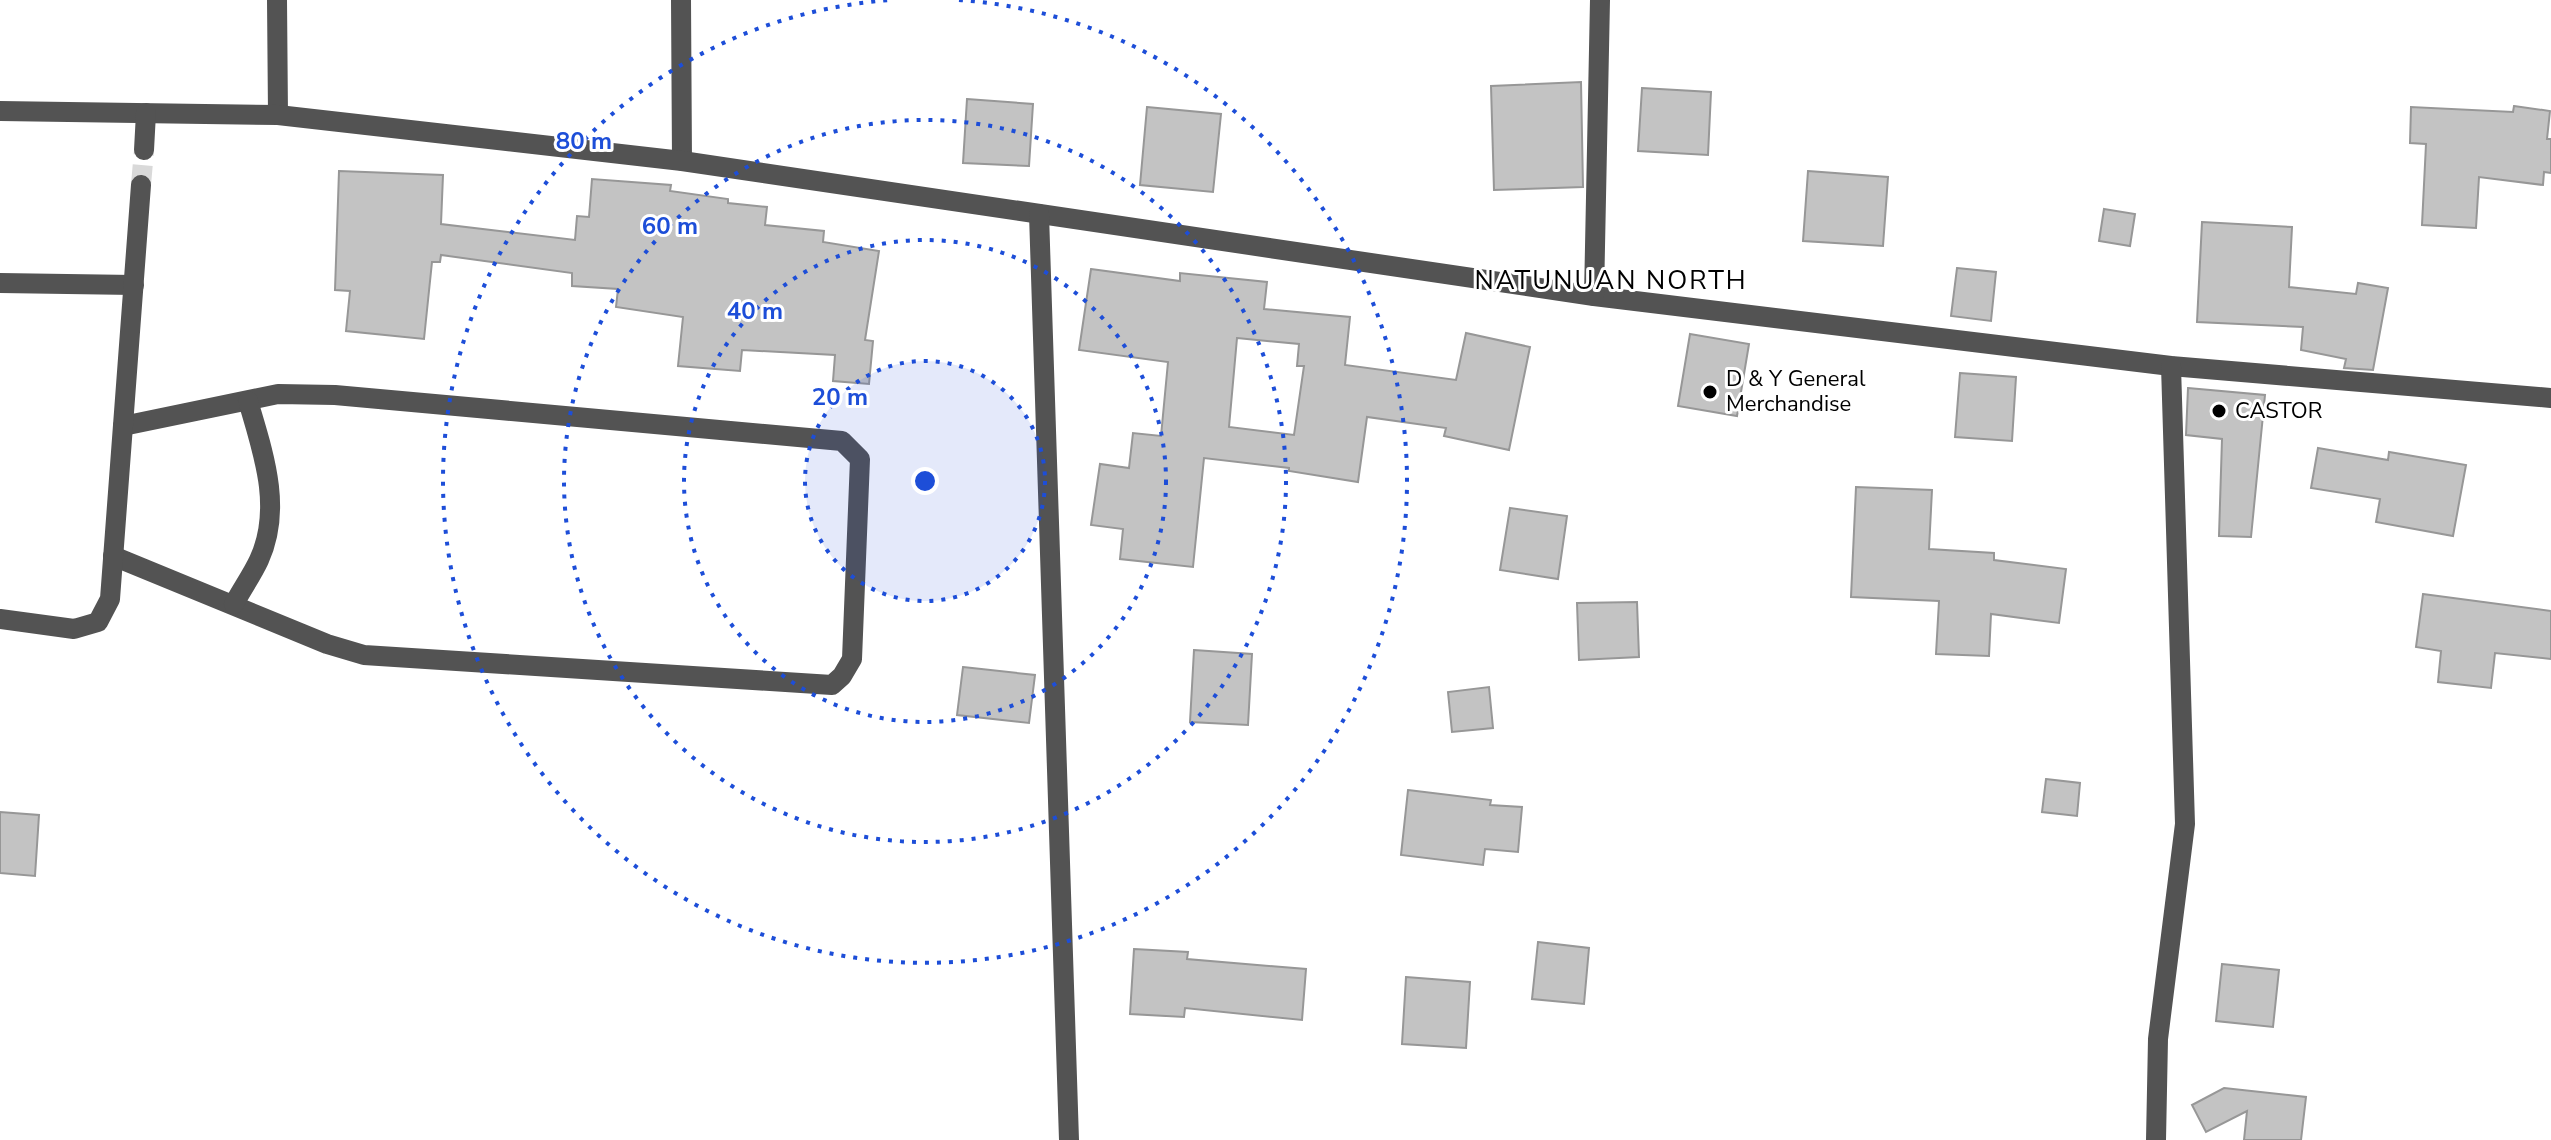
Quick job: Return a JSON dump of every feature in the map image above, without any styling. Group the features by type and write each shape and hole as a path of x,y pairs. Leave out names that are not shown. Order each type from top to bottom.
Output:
{"street":[{"path":"277,0 278,115"},
{"path":"681,0 682,161"},
{"path":"1594,296 1600,0"},
{"path":"0,111 278,115 682,161 1594,296 2171,366 2551,398"},
{"path":"144,150 146,113"},
{"path":"0,619 74,629 98,622 110,599 141,185"},
{"path":"1039,214 1069,1140"},
{"path":"0,283 134,285"},
{"path":"2156,1140 2158,1039 2185,824 2171,366"},
{"path":"113,556 327,644 364,655 832,685 842,676 852,659 860,459 842,441 335,395 278,394 123,426"},
{"path":"234,604 260,560 270,525 267,468 248,401"}],"building":[{"path":"1581,82 1583,187 1494,190 1491,86"},
{"path":"1642,88 1711,92 1708,155 1638,151"},
{"path":"967,99 1033,104 1029,166 963,163"},
{"path":"2514,106 2550,111 2547,139 2551,139 2551,173 2544,172 2543,185 2479,177 2476,228 2422,225 2426,144 2410,143 2411,107 2513,112"},
{"path":"1147,107 1221,114 1213,192 1140,185"},
{"path":"339,171 443,175 441,224 575,240 577,216 589,217 592,179 671,185 670,191 728,199 728,203 767,207 765,225 824,231 823,242 879,251 865,340 873,341 869,384 833,381 835,355 742,350 740,371 678,366 683,317 616,307 618,289 572,286 572,273 441,255 440,262 432,262 424,339 346,331 350,291 335,290"},
{"path":"1808,171 1888,177 1883,246 1803,241"},
{"path":"2104,209 2135,214 2130,246 2099,241"},
{"path":"2202,222 2292,227 2289,287 2356,294 2358,283 2388,288 2373,370 2344,368 2346,359 2301,350 2303,327 2197,322"},
{"path":"1957,268 1996,272 1991,321 1951,316"},
{"path":"1091,269 1180,281 1180,273 1267,282 1264,309 1350,317 1345,365 1456,380 1466,333 1530,347 1509,450 1444,436 1446,428 1367,417 1358,482 1289,471 1289,468 1204,458 1193,567 1120,559 1123,529 1091,525 1100,464 1129,468 1133,433 1161,436 1168,362 1079,350","holes":["1237,338 1299,344 1297,366 1304,366 1294,435 1229,427"]},
{"path":"1690,334 1749,344 1737,416 1678,406"},
{"path":"1960,373 2016,377 2012,441 1955,437"},
{"path":"2188,388 2265,395 2251,537 2219,536 2222,439 2186,435"},
{"path":"2318,448 2388,460 2389,452 2466,465 2453,536 2376,522 2380,499 2311,488"},
{"path":"1856,487 1932,490 1929,549 1994,553 1994,560 2066,569 2059,623 1991,614 1989,656 1936,654 1939,601 1851,597"},
{"path":"1510,508 1567,516 1558,579 1500,570"},
{"path":"2423,594 2551,611 2551,659 2495,653 2491,688 2438,682 2441,651 2416,647"},
{"path":"1637,602 1639,657 1579,660 1577,603"},
{"path":"1194,650 1252,654 1248,725 1190,722"},
{"path":"963,667 1035,675 1029,723 957,715"},
{"path":"1489,687 1493,728 1452,732 1448,692"},
{"path":"2046,779 2080,783 2077,816 2042,812"},
{"path":"1408,790 1491,800 1490,805 1522,807 1518,852 1485,849 1483,865 1401,855"},
{"path":"0,812 39,815 35,876 0,873"},
{"path":"1538,942 1589,948 1584,1004 1532,999"},
{"path":"1134,949 1188,952 1187,959 1306,969 1302,1020 1185,1008 1184,1017 1130,1014"},
{"path":"2222,964 2279,970 2273,1027 2216,1021"},
{"path":"1406,977 1470,982 1466,1048 1402,1044"},
{"path":"2224,1088 2306,1097 2301,1140 2244,1140 2247,1111 2206,1132 2192,1105"}],"tunnel":[{"path":"141,185 144,150"}],"place":[{"name":"D & Y General Merchandise","path":"1710,392"},
{"name":"CASTOR","path":"2219,411"}],"district":[{"name":"NATUNUAN NORTH","path":"1611,280"}]}
